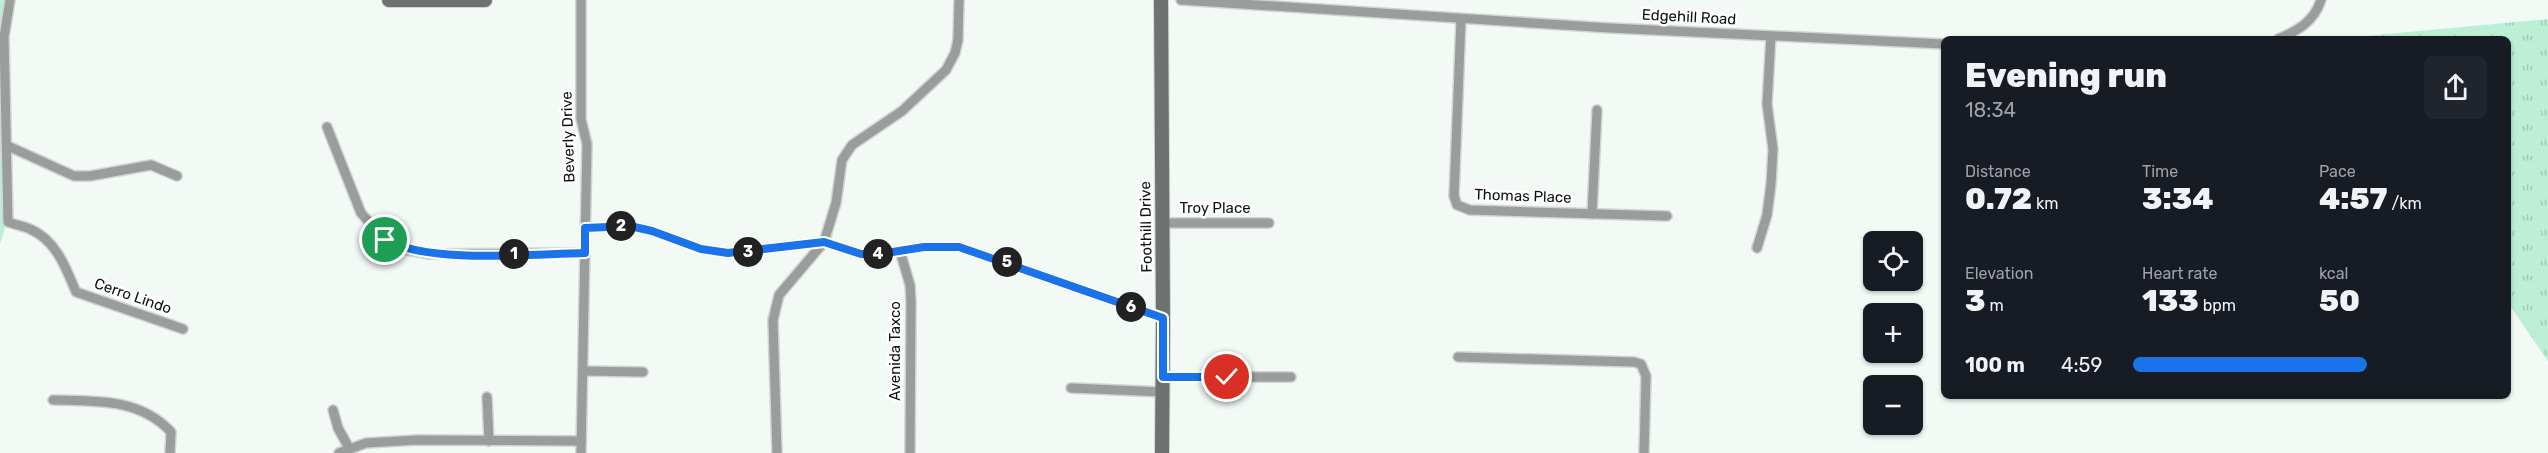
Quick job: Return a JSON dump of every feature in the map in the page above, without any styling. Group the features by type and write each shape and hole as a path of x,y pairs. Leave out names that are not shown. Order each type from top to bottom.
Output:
{"street":[{"name":"Cerro Lindo","path":"10,0 4,37 8,222 30,229 49,241 66,266 76,292 183,329"},
{"path":"389,0 485,0"},
{"name":"Beverly Drive","path":"581,0 581,119 587,144 581,453"},
{"path":"777,453 774,413 775,309 785,286 824,242 836,203 842,160 852,144 902,111 946,70 955,53 958,40 959,0"},
{"name":"Foothill Drive","path":"1161,0 1162,453"},
{"name":"Edgehill Road","path":"1181,0 1461,19 1941,44"},
{"path":"2286,36 2298,31 2311,19 2321,0"},
{"name":"Thomas Place","path":"1461,19 1454,196 1457,205 1470,210 1666,216"},
{"path":"1757,248 1767,215 1771,184 1773,149 1767,104 1771,36"},
{"path":"1592,214 1597,110"},
{"path":"327,127 361,213 385,240 403,249 429,254 585,253"},
{"path":"8,146 74,176 90,176 151,165 177,176"},
{"name":"Troy Place","path":"1162,223 1269,223"},
{"path":"585,228 630,226 652,231 701,249 728,253 824,242 861,254 924,247 959,247 975,250 1163,318"},
{"name":"Avenida Taxco","path":"900,250 910,294 910,453"},
{"path":"1458,357 1641,364 1646,376 1644,453"},
{"path":"583,371 643,372"},
{"path":"1163,377 1291,377"},
{"path":"1071,388 1163,392"},
{"path":"487,397 489,441"},
{"path":"53,400 119,403 143,411 161,422 171,432 170,453"},
{"path":"333,410 338,428 349,448"},
{"path":"339,453 366,443 417,440 581,441"}],"green space":[{"path":"0,0 10,0 7,22 7,222 0,244"},
{"path":"2548,19 2548,361 2511,307 2511,36 2366,36"}],"route":[{"path":"385,240 403,249 429,254 585,253 585,228 630,226 652,231 701,249 728,253 824,242 861,254 880,254 924,247 959,247 975,250 1163,318 1163,377 1227,377"}]}
